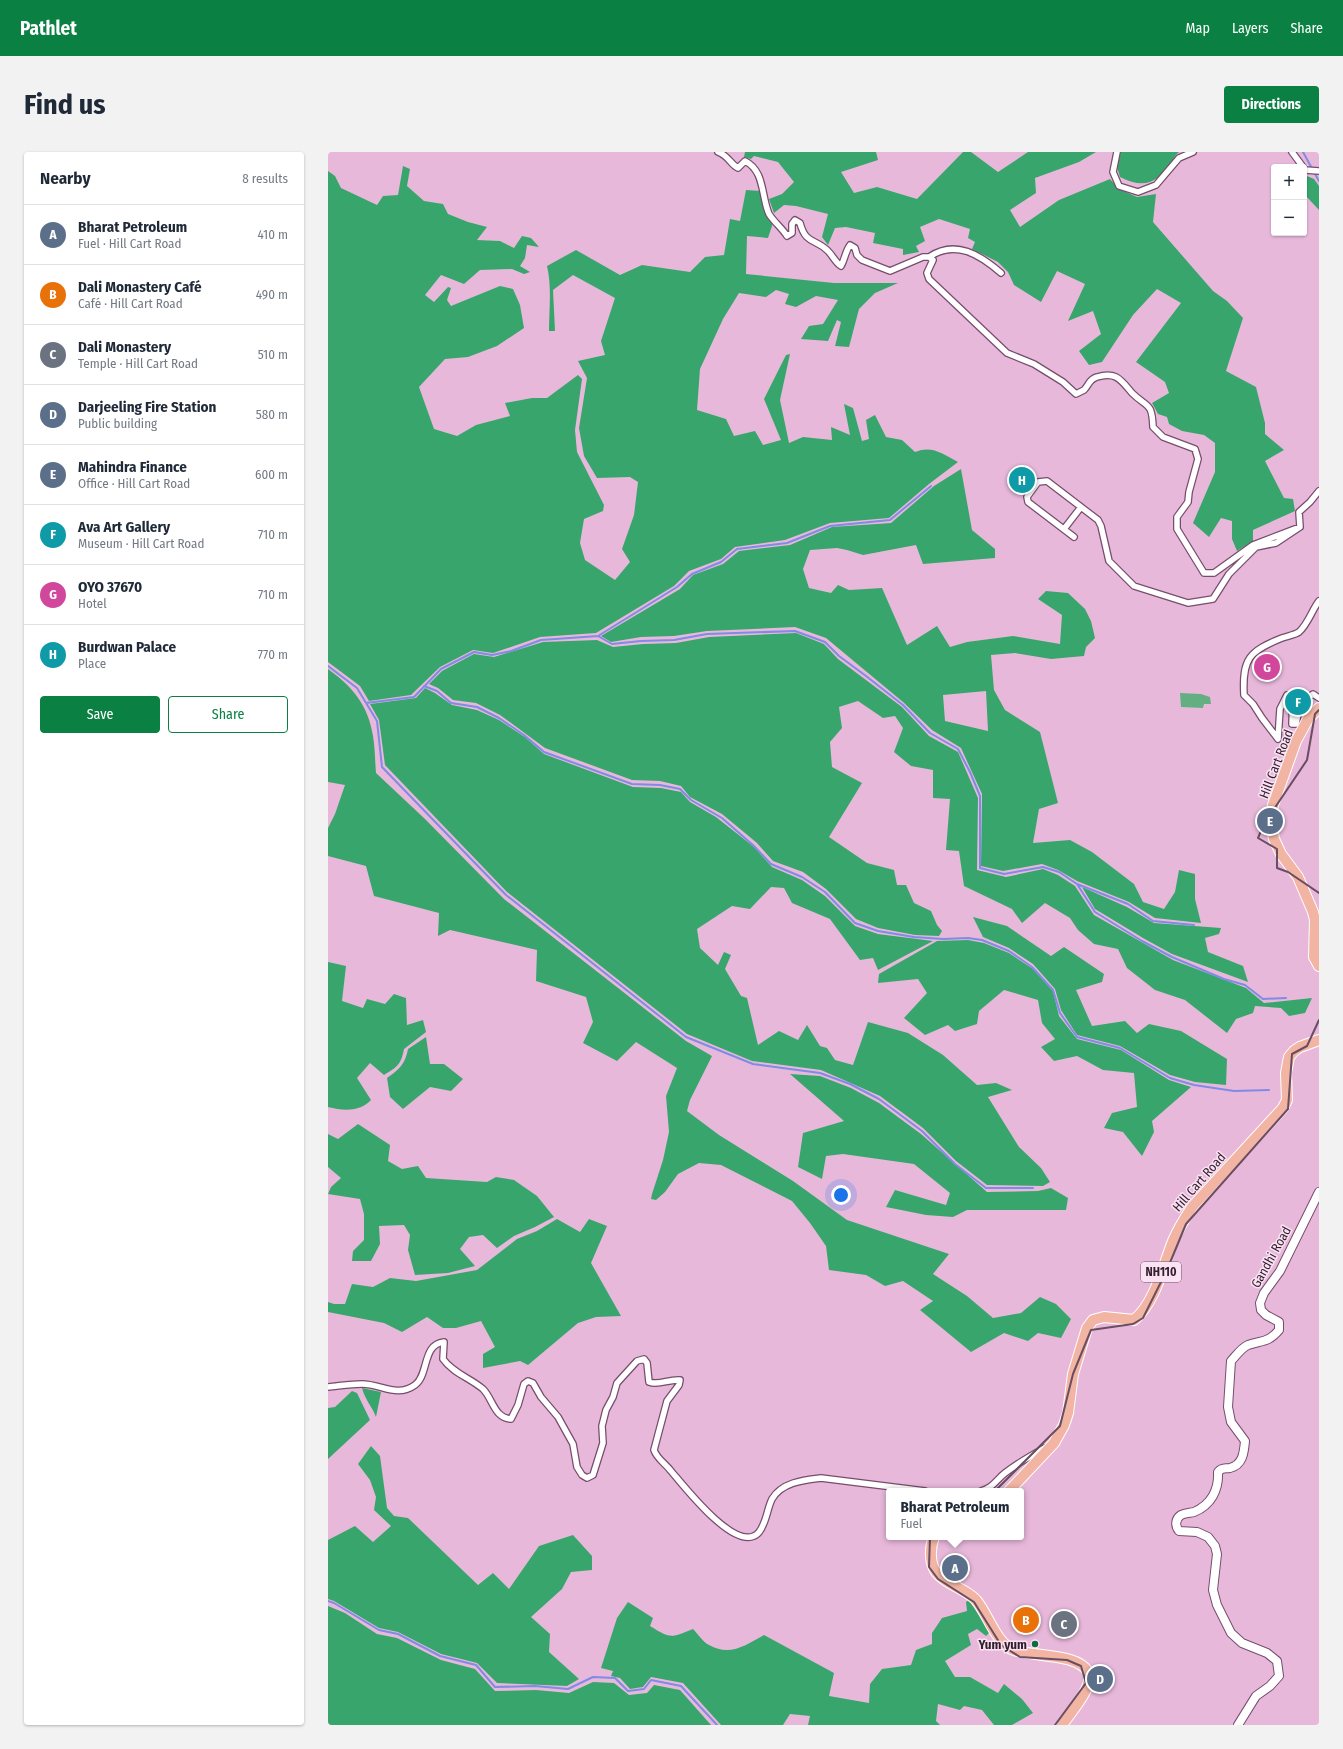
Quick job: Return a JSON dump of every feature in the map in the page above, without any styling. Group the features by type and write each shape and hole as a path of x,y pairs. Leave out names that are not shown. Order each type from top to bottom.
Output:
{"highway":[{"name":"Hill Cart Road","path":"1319,708 1308,719 1296,741 1273,805 1271,822 1274,840 1281,854 1298,877 1313,912 1315,920 1314,957 1319,966"},
{"name":"Hill Cart Road","path":"1012,1488 1054,1443 1064,1425 1068,1413 1073,1374 1086,1328 1093,1320 1104,1317 1134,1320 1141,1314 1152,1296 1182,1222 1192,1207 1283,1108 1287,1100 1287,1066 1289,1057 1294,1051 1319,1040"},
{"path":"933,1540 931,1547 931,1559 935,1571 944,1580 969,1593 977,1601 1001,1641 1012,1650 1081,1664 1088,1672 1090,1680 1087,1689 1062,1725"}],"main road":[{"name":"Gandhi Road","path":"1238,1725 1256,1696 1270,1686 1278,1676 1277,1661 1267,1653 1242,1643 1230,1633 1217,1605 1213,1590 1217,1554 1215,1546 1208,1537 1197,1532 1179,1531 1176,1527 1176,1521 1181,1515 1194,1512 1206,1505 1215,1493 1219,1480 1218,1472 1222,1468 1236,1466 1241,1461 1245,1441 1231,1422 1228,1407 1231,1361 1246,1346 1264,1341 1274,1336 1280,1330 1279,1322 1266,1315 1261,1310 1260,1303 1264,1293 1280,1271 1319,1192"}],"street":[{"path":"718,152 724,154 734,166 738,168 745,161 752,165 758,174 763,188 770,216 787,236 792,233 792,224 795,220 800,224 802,232 807,239 819,244 828,251 841,266 844,260 845,252 850,245 855,248 857,255 862,260 890,271 929,257 942,250 955,249 974,254 989,262 1001,273"},
{"path":"1117,152 1113,172 1119,186 1138,192 1156,185 1179,158 1193,152"},
{"path":"1292,152 1300,164"},
{"path":"1307,170 1319,171"},
{"path":"929,257 932,260 927,273 930,279 1007,353 1034,364 1063,382 1076,394 1084,390 1088,382 1094,377 1105,375 1116,376 1125,383 1133,393 1148,404 1153,416 1153,427 1163,437 1195,449 1198,459 1189,492 1188,502 1177,517 1177,529 1204,573 1214,573 1253,545 1300,527"},
{"path":"1074,537 1028,502 1027,497 1038,482 1047,481 1098,520 1101,526 1109,561 1134,586 1188,603 1213,599 1229,574 1256,546 1276,543 1300,527"},
{"path":"1300,527 1299,512 1310,502 1319,490"},
{"path":"1064,529 1081,507"},
{"path":"1319,601 1298,632 1257,649 1249,659 1245,669 1244,684 1244,695 1253,704 1278,739 1280,709 1287,695 1293,695 1292,724 1296,724 1299,709 1304,700 1313,694 1319,698"},
{"path":"328,1387 363,1384 379,1386 394,1391 404,1391 415,1385 422,1378 431,1350 439,1343 444,1342 443,1359 448,1366 483,1390 498,1413 504,1419 511,1419 518,1405 524,1384 528,1381 533,1383 541,1396 558,1417 574,1444 577,1467 582,1475 588,1478 593,1476 597,1467 603,1443 602,1426 606,1410 617,1383 637,1361 644,1359 649,1382 655,1384 680,1380 679,1385 667,1402 654,1450 656,1456 668,1467 700,1506 719,1523 735,1533 744,1537 753,1537 761,1531 773,1498 779,1491 790,1484 821,1478 901,1488"},
{"path":"991,1488 1005,1473 1021,1461 1054,1443"}],"green space":[{"path":"745,152 876,152 878,160 841,172 854,193 877,187 917,199 963,152 971,152 998,172 1028,152 1096,152 1079,162 1035,178 1036,193 1010,210 1020,227 1059,200 1110,179 1119,189 1137,197 1156,194 1153,222 1213,291 1227,301 1243,318 1226,371 1256,387 1265,423 1265,434 1284,450 1265,461 1284,498 1293,499 1295,511 1253,530 1253,541 1237,551 1232,539 1232,521 1221,518 1209,537 1193,523 1215,472 1215,443 1204,435 1182,431 1169,424 1167,417 1158,414 1152,403 1169,393 1165,382 1136,362 1181,303 1157,289 1133,315 1102,362 1089,365 1079,351 1101,334 1093,311 1068,321 1085,284 1057,271 1041,302 1014,285 1008,272 998,262 972,249 975,242 968,238 970,229 939,219 920,227 925,241 916,246 919,252 903,255 903,249 873,243 875,233 846,227 835,228 828,245 822,237 828,214 796,206 784,205 774,213 769,199 782,194 794,182 778,162 754,156 751,159 744,157"},
{"path":"1121,152 1179,152 1159,177 1148,183 1135,183 1120,177 1117,167"},
{"path":"403,166 410,169 407,186 424,201 443,204 448,214 468,222 487,227 477,240 500,241 514,248 522,236 531,238 539,247 527,245 525,258 520,266 530,272 524,274 512,269 480,270 464,284 441,275 425,295 434,302 448,287 451,288 447,300 451,306 500,286 513,289 520,305 524,328 497,346 468,357 445,359 419,387 434,429 457,436 476,425 510,416 505,403 532,398 547,398 578,375 582,379 575,430 577,452 604,505 603,511 584,519 580,543 585,560 615,580 630,562 622,549 634,515 638,482 630,477 597,478 584,456 579,428 587,378 578,361 605,355 601,341 615,298 573,275 553,290 555,331 549,331 550,290 547,266 576,250 620,275 642,265 690,272 705,257 724,255 730,219 740,221 746,190 761,191 773,223 768,238 747,236 746,274 834,283 898,283 875,293 859,309 849,347 835,346 841,322 837,320 828,341 801,339 809,326 823,324 838,300 816,296 796,307 785,304 789,294 776,290 766,297 739,293 723,319 700,369 697,410 726,419 734,436 755,431 763,445 781,440 764,399 786,355 790,354 780,400 789,443 803,437 832,440 831,427 850,435 844,404 853,408 862,441 869,439 866,420 875,415 886,437 902,440 915,452 927,449 937,451 958,462 889,518 830,523 785,540 735,547 721,559 689,571 674,586 596,633 540,637 493,653 473,650 440,667 411,695 369,701 360,686 328,662 328,171 335,176 341,188 377,205 383,196 398,195"},
{"path":"1307,176 1314,179 1319,186 1319,210 1307,197"},
{"path":"961,469 972,530 995,549 995,558 923,564 916,545 863,555 837,548 810,550 803,569 809,588 831,593 838,585 849,590 882,588 907,645 937,626 950,647 967,642 1013,636 1060,644 1062,615 1038,599 1046,591 1068,593 1085,609 1091,621 1095,638 1086,647 1084,656 1051,659 1015,653 991,655 994,690 1005,710 1040,732 1058,803 1039,809 1033,843 1070,840 1092,852 1134,884 1143,902 1164,909 1175,892 1179,870 1195,874 1195,899 1201,923 1155,918 1129,902 1077,881 1058,870 1042,864 1003,871 981,866 982,794 961,748 932,730 903,702 826,638 795,627 707,631 674,636 641,637 611,642 601,636 680,589 693,575 723,564 739,551 790,545 832,527 891,523 934,486","holes":["986,691 988,731 945,721 943,695"]},
{"path":"796,633 824,644 838,659 902,707 929,736 958,752 978,798 977,870 1006,877 1043,869 1058,875 1075,886 1094,915 1173,960 1246,988 1264,1003 1312,998 1305,1013 1289,1016 1281,1008 1255,1006 1253,1013 1236,1019 1227,1033 1185,1000 1155,990 1127,968 1118,949 1094,944 1078,930 1070,918 1045,903 1022,923 1012,909 964,886 959,851 946,850 950,799 933,798 933,770 911,766 894,752 903,728 895,716 883,718 858,701 839,707 842,728 830,742 832,767 862,783 829,837 867,863 894,870 897,885 906,885 914,903 931,911 937,925 942,931 939,936 915,935 878,928 856,919 826,889 803,872 773,861 757,843 722,814 690,797 681,786 660,781 632,780 545,748 500,715 476,703 453,700 438,688 429,684 442,671 474,654 494,657 543,642 597,640 613,647 676,643 709,637"},
{"path":"328,669 352,690 363,706 371,725 375,750 376,773 425,819 504,899 686,1041 712,1056 690,1100 687,1111 719,1135 793,1181 847,1220 949,1254 933,1274 967,1296 993,1318 1021,1313 1040,1297 1056,1304 1071,1319 1061,1338 1038,1333 1028,1341 1004,1333 971,1352 920,1310 933,1301 903,1281 885,1286 866,1275 829,1270 826,1246 792,1201 721,1165 699,1163 678,1174 665,1192 656,1200 651,1199 663,1160 669,1132 666,1096 677,1068 636,1042 617,1061 583,1043 593,1022 586,997 536,981 537,950 450,930 438,936 439,913 374,896 366,866 328,856 328,828 335,814 345,785 328,782"},
{"path":"425,688 452,705 477,710 499,720 525,737 544,754 633,787 661,788 681,792 690,802 716,817 754,847 772,867 802,880 825,896 855,926 878,934 933,941 878,970 873,958 860,960 830,919 792,903 784,888 771,887 750,909 732,906 697,929 700,948 718,965 724,952 731,955 725,969 741,996 747,998 758,1045 779,1031 798,1040 807,1025 820,1046 827,1048 835,1060 853,1065 868,1022 908,1033 943,1055 977,1085 996,1083 1012,1090 988,1097 1019,1147 1041,1168 1050,1182 1043,1186 987,1185 956,1161 923,1128 880,1096 821,1070 752,1061 687,1034 507,892 385,765 379,720 370,704 416,698"},
{"path":"1180,693 1201,694 1210,697 1211,704 1204,704 1203,708 1181,707"},
{"path":"1082,887 1127,907 1154,923 1221,928 1219,934 1205,938 1208,952 1243,966 1248,982 1172,954 1143,938 1095,909"},
{"path":"973,917 1007,926 1051,956 1064,947 1104,974 1102,982 1076,990 1092,1026 1125,1021 1137,1033 1149,1024 1181,1031 1227,1059 1226,1085 1195,1082 1170,1075 1120,1046 1077,1035 1061,1010 1055,989 1033,964 1009,948 983,937"},
{"path":"968,940 984,943 1009,953 1033,969 1053,991 1059,1016 1077,1039 1121,1050 1169,1080 1191,1087 1152,1121 1154,1132 1142,1156 1123,1132 1104,1128 1112,1113 1137,1107 1134,1073 1103,1070 1077,1056 1054,1061 1041,1047 1055,1039 1042,1023 1038,1000 1004,990 979,1011 977,1024 955,1031 948,1025 925,1035 904,1018 927,993 918,979 878,983 879,974 937,941"},
{"path":"328,962 346,966 342,1001 363,1008 367,999 385,1004 394,994 406,998 407,1025 423,1020 426,1032 404,1049 398,1065 384,1075 370,1063 357,1078 371,1100 367,1104 357,1109 345,1110 328,1107"},
{"path":"426,1037 430,1064 444,1064 463,1079 451,1091 430,1087 403,1109 390,1097 387,1078 401,1066 408,1049"},
{"path":"790,1074 820,1076 851,1088 879,1103 921,1134 987,1192 1038,1191 1051,1188 1068,1198 1066,1210 967,1210 953,1217 926,1215 886,1207 895,1190 946,1205 950,1193 914,1164 843,1154 826,1156 822,1179 798,1167 803,1133 844,1121"},
{"path":"358,1124 390,1145 388,1161 402,1169 418,1166 426,1178 487,1182 496,1177 514,1180 537,1196 554,1217 514,1236 497,1248 483,1235 469,1237 460,1249 475,1266 448,1273 415,1275 408,1250 410,1235 404,1225 379,1226 380,1244 371,1261 352,1261 353,1251 364,1240 364,1214 360,1199 328,1194 331,1187 341,1178 328,1167 328,1134 338,1139"},
{"path":"557,1219 580,1232 589,1219 607,1226 591,1263 621,1316 596,1317 578,1323 528,1365 520,1361 483,1368 483,1354 495,1347 481,1321 456,1328 443,1328 427,1317 402,1332 384,1323 328,1312 328,1302 334,1304 345,1304 352,1284 373,1287 390,1278 416,1281 477,1270 517,1239 537,1231"},
{"path":"362,1388 381,1392 376,1417 365,1396"},
{"path":"352,1391 357,1393 370,1420 328,1459 328,1408 335,1407"},
{"path":"371,1446 380,1456 387,1508 394,1516 408,1518 478,1585 493,1573 509,1589 539,1546 573,1535 592,1556 592,1570 571,1572 562,1589 531,1617 550,1634 549,1652 579,1679 567,1686 497,1683 477,1663 441,1654 398,1632 379,1628 334,1601 328,1599 328,1540 355,1526 373,1542 391,1526 374,1510 376,1497 370,1480 358,1464"},
{"path":"969,1600 990,1632 986,1636 977,1629 968,1634 971,1645 945,1661 955,1677 970,1677 998,1693 1004,1684 1022,1699 1033,1713 1012,1725 994,1725 982,1710 964,1706 960,1710 938,1704 936,1721 940,1725 808,1725 810,1716 790,1714 783,1725 721,1725 683,1683 651,1677 643,1687 630,1689 620,1678 611,1676 613,1671 601,1668 617,1618 628,1602 653,1618 650,1626 662,1633 671,1636 693,1629 709,1645 724,1650 731,1650 744,1646 764,1635 834,1673 829,1696 869,1703 870,1684 882,1669 911,1665 916,1650 932,1644 932,1633 942,1618 967,1611 966,1602"},
{"path":"328,1606 345,1613 377,1634 397,1638 441,1660 475,1669 495,1691 536,1690 569,1693 593,1682 614,1683 629,1695 647,1693 654,1685 680,1690 711,1725 328,1725"}],"waterway":[{"path":"1303,152 1319,181"},
{"path":"598,636 677,587 692,574 721,562 737,549 787,543 830,526 890,520 931,486"},
{"path":"366,703 414,697 441,669 474,652 492,655 511,651 541,640 598,636 612,644 674,640 707,634 795,631 825,642 839,656 903,705 930,733 958,749 980,796 980,868 1004,874 1043,867 1059,872 1077,884 1128,904 1153,921 1194,925"},
{"path":"328,666 357,688 377,721 382,767 506,895 686,1037 753,1064 820,1073 850,1084 879,1099 922,1131 955,1164 986,1188 1033,1188"},
{"path":"424,686 437,691 451,703 477,707 499,718 524,735 544,752 632,784 660,785 680,789 691,800 722,818 754,846 771,864 802,877 825,892 855,923 878,931 914,937 943,939 968,938 982,940 1009,951 1032,967 1053,990 1060,1013 1077,1037 1120,1048 1170,1078 1194,1085 1234,1091 1269,1090"},
{"path":"1077,884 1095,912 1142,941 1172,957 1224,979 1245,985 1263,999 1286,998"},
{"path":"328,1601 334,1603 379,1630 398,1634 440,1656 476,1665 495,1687 535,1686 568,1689 593,1677 615,1678 628,1691 644,1689 651,1680 681,1686 717,1725"}],"railway":[{"path":"1319,710 1315,714 1307,760 1264,824 1258,838 1277,849 1277,868 1288,872 1319,893"},
{"path":"998,1488 1060,1426 1073,1374 1091,1330 1133,1324 1143,1318 1167,1270 1186,1224 1288,1109 1292,1054 1307,1046 1319,1020"},
{"path":"930,1540 929,1567 938,1579 974,1602 1001,1645 1020,1657 1067,1660 1081,1666 1086,1683 1055,1725"}],"place":[{"name":"Burdwan Palace","path":"1022,480"},
{"name":"OYO 37670","path":"1267,667"},
{"name":"Ava Art Gallery","path":"1298,702"},
{"name":"Mahindra Finance","path":"1270,821"},
{"name":"Bharat Petroleum","path":"955,1568"},
{"name":"Dali Monastery Café","path":"1026,1620"},
{"name":"Dali Monastery","path":"1064,1624"},
{"name":"Yum yum","path":"1035,1644"},
{"name":"Darjeeling Fire Station","path":"1100,1679"}]}
